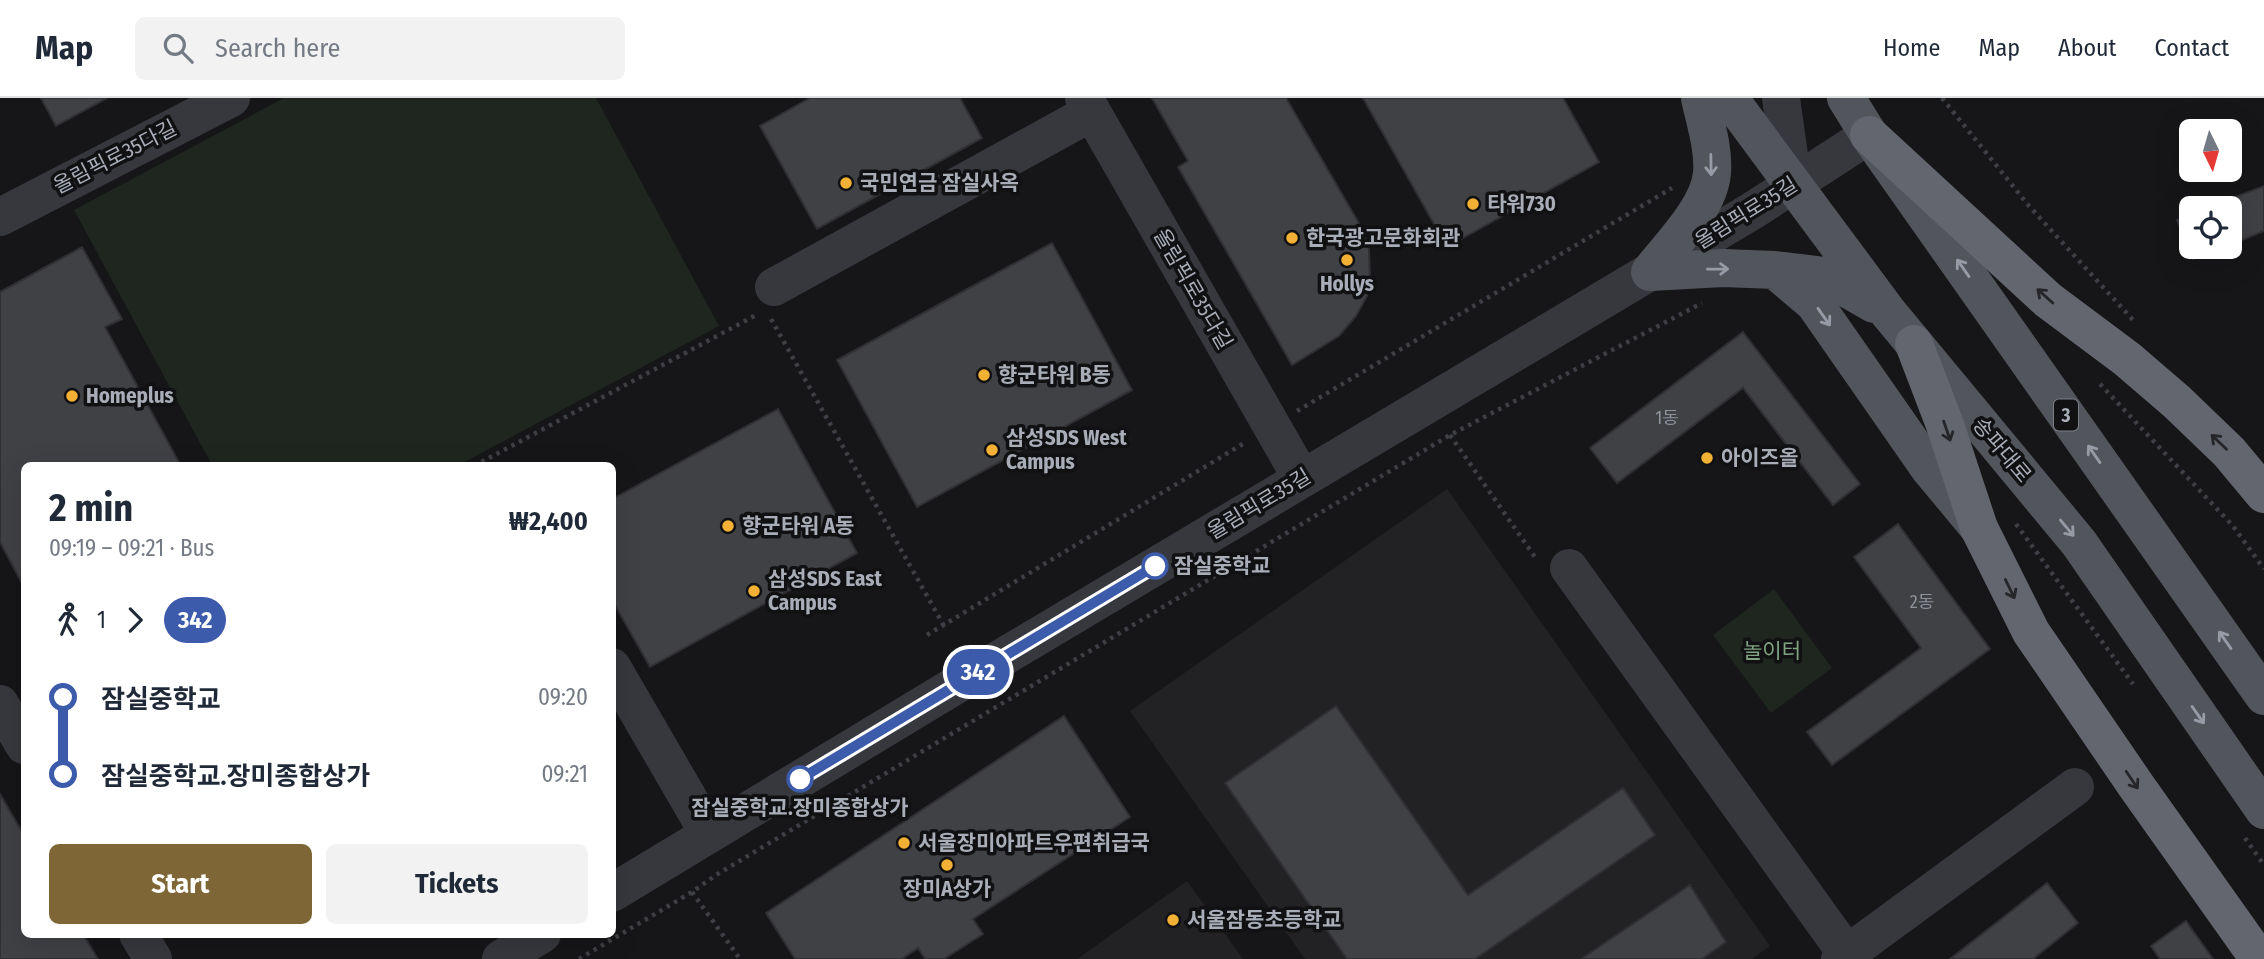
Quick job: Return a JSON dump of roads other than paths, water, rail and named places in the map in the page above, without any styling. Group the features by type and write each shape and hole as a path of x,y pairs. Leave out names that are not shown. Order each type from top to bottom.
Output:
{"highway":[{"path":"1869,135 2048,300 2127,359 2177,402 2229,452 2264,494"},
{"path":"1914,344 1945,425 1979,528 2031,632 2259,959"}],"main road":[{"path":"1650,272 1701,206 1712,174 1710,145 1700,98"},
{"name":"송파대로","path":"1729,98 1886,311 2079,543 2264,810"},
{"name":"3","path":"1846,98 1869,135 2264,696"},
{"path":"1650,272 1723,268 1825,276 1886,311"},
{"path":"1775,270 1814,303 1929,468 1979,528"}],"street":[{"name":"올림픽로35다길","path":"0,217 193,107 231,98"},
{"path":"1781,98 1793,184"},
{"name":"올림픽로35다길","path":"1088,105 1284,419 1302,479"},
{"path":"774,287 1088,105"},
{"name":"올림픽로35길","path":"616,891 1650,272 1869,135"},
{"path":"1569,568 1843,956 2076,787"},
{"path":"616,674 709,834"},
{"path":"0,704 21,740"},
{"path":"140,938 153,959"},
{"path":"501,959 535,938"}],"place":[{"name":"국민연금 잠실사옥","path":"846,183"},
{"name":"타워730","path":"1473,204"},
{"name":"한국광고문화회관","path":"1292,238"},
{"name":"Hollys","path":"1347,260"},
{"name":"향군타워 B동","path":"984,375"},
{"name":"Homeplus","path":"72,396"},
{"name":"삼성SDS West Campus","path":"992,450"},
{"name":"아이즈올","path":"1707,458"},
{"name":"향군타워 A동","path":"728,526"},
{"name":"잠실중학교","path":"1155,566"},
{"name":"삼성SDS East Campus","path":"754,591"},
{"name":"잠실중학교.장미종합상가","path":"800,779"},
{"name":"서울장미아파트우편취급국","path":"904,843"},
{"name":"장미A상가","path":"947,865"},
{"name":"서울잠동초등학교","path":"1173,920"}],"park label":[{"name":"놀이터","path":"1772,651"}]}
